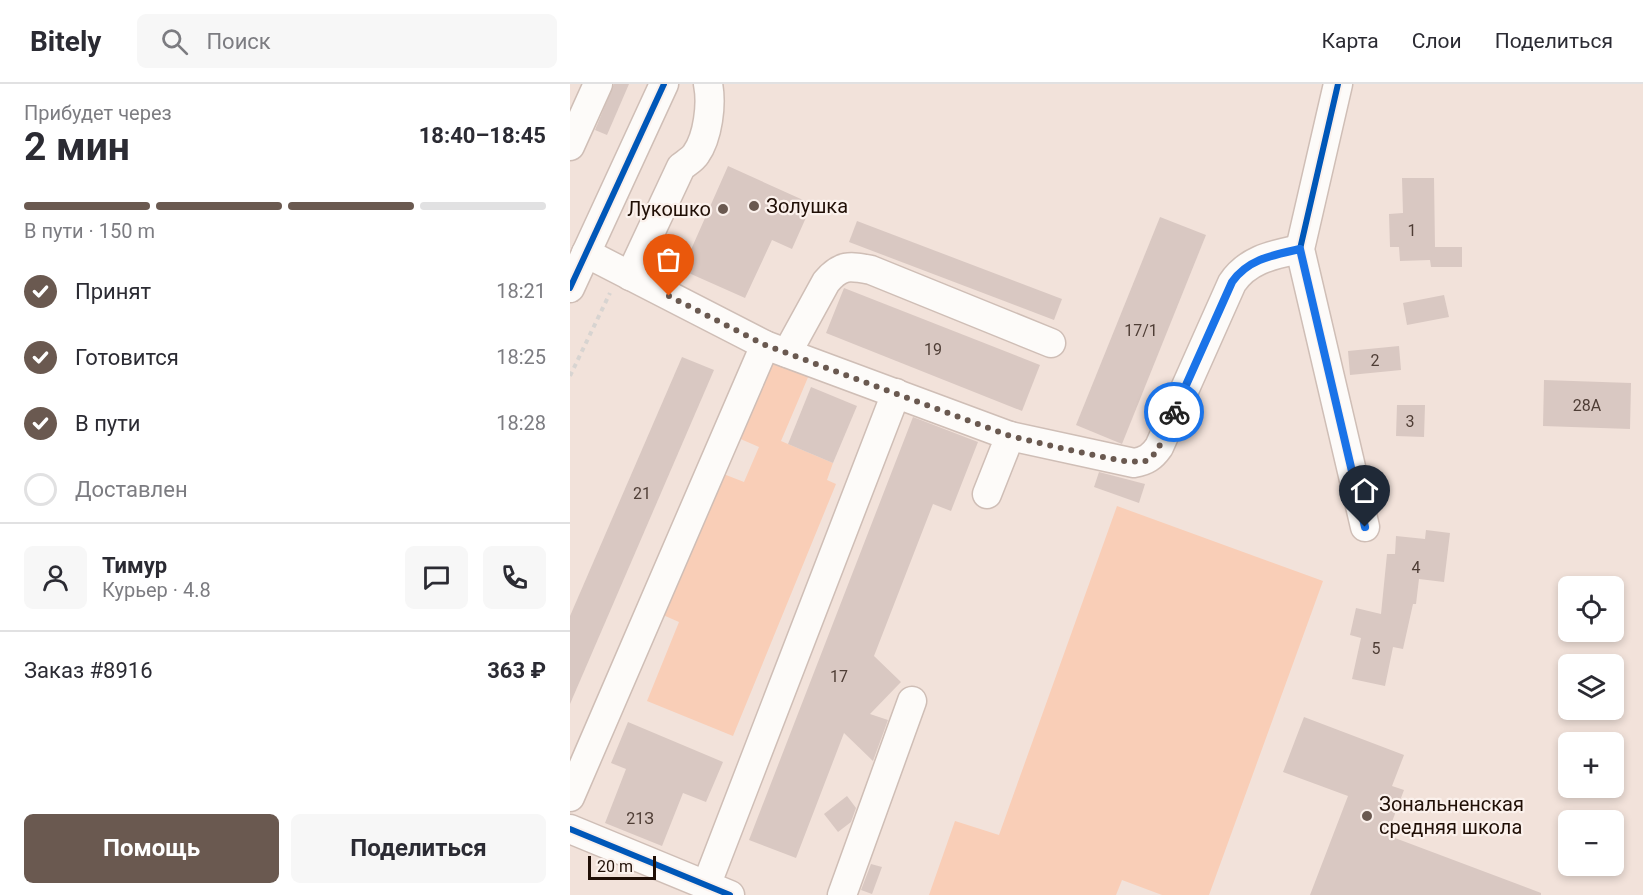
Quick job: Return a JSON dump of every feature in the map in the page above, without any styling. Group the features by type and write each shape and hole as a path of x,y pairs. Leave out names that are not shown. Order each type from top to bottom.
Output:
{"street":[{"path":"570,146 598,84"},
{"path":"570,288 664,84"},
{"path":"625,273 681,167 696,155 707,122 710,96 708,84"},
{"path":"1338,84 1300,249 1365,527"},
{"path":"586,253 776,349 1010,436 1134,463 1144,462 1152,457 1159,447 1232,282 1239,272 1260,259 1300,249"},
{"path":"570,797 776,349 834,273 845,267 871,270 1051,343"},
{"path":"570,829 718,891 896,393"},
{"path":"987,494 1010,436"},
{"path":"842,895 912,701"}],"path":[{"path":"570,376 625,273"}],"shaded area":[{"path":"768,358 809,375 781,441 833,463 827,480 836,484 733,736 647,701 679,622 663,615 721,473 744,482 759,447 736,437"},
{"path":"1117,506 1323,581 1209,895 1162,895 1122,880 1116,895 929,895 955,821 999,835"}],"building":[{"path":"614,84 629,84 607,135 595,130"},
{"path":"728,166 812,204 792,249 772,240 745,298 682,270"},
{"path":"1402,178 1434,178 1435,247 1462,247 1462,267 1431,267 1430,260 1400,261 1399,247 1390,247 1389,214 1403,213"},
{"path":"1160,217 1206,235 1122,444 1076,425"},
{"path":"857,221 1062,299 1054,320 849,242"},
{"path":"844,288 1040,365 1022,411 826,333"},
{"path":"1444,295 1449,317 1407,325 1403,303"},
{"path":"1399,346 1401,370 1350,375 1348,351"},
{"path":"682,357 714,370 570,704 570,616"},
{"path":"1544,380 1631,383 1630,429 1543,426"},
{"path":"811,387 857,406 833,463 788,444"},
{"path":"1397,405 1425,405 1424,437 1396,436"},
{"path":"913,417 978,442 951,511 933,504 874,656 901,682 870,714 888,720 873,761 844,733 796,858 749,840"},
{"path":"1099,472 1145,484 1139,503 1094,487"},
{"path":"1426,530 1450,533 1444,582 1419,579 1416,604 1413,604 1403,649 1393,647 1385,686 1352,679 1361,638 1350,635 1356,608 1381,614 1387,554 1395,554 1396,536 1425,539"},
{"name":"Зональненская средняя школа","path":"1304,717 1404,755 1392,786 1404,790 1387,835 1541,893 1541,895 1310,895 1348,796 1283,772"},
{"path":"628,722 723,762 706,802 683,793 662,846 605,823 626,769 611,763"},
{"path":"847,796 856,808 851,822 838,832 824,814"},
{"path":"871,864 882,867 872,894 861,890"}],"cycle path":[{"path":"570,288 664,84"},
{"path":"1338,84 1300,249 1365,527"},
{"path":"570,829 730,895"}],"way so far":[{"path":"669,296 765,345 1010,436 1074,451 1134,463 1144,462 1152,457 1159,447 1174,412"}],"place":[{"name":"Золушка","path":"754,206"},
{"name":"Лукошко","path":"723,209"},
{"name":"Зональненская средняя школа","path":"1367,816"}],"route":[{"path":"1174,412 1232,282 1239,272 1260,259 1300,249 1365,527"}]}
